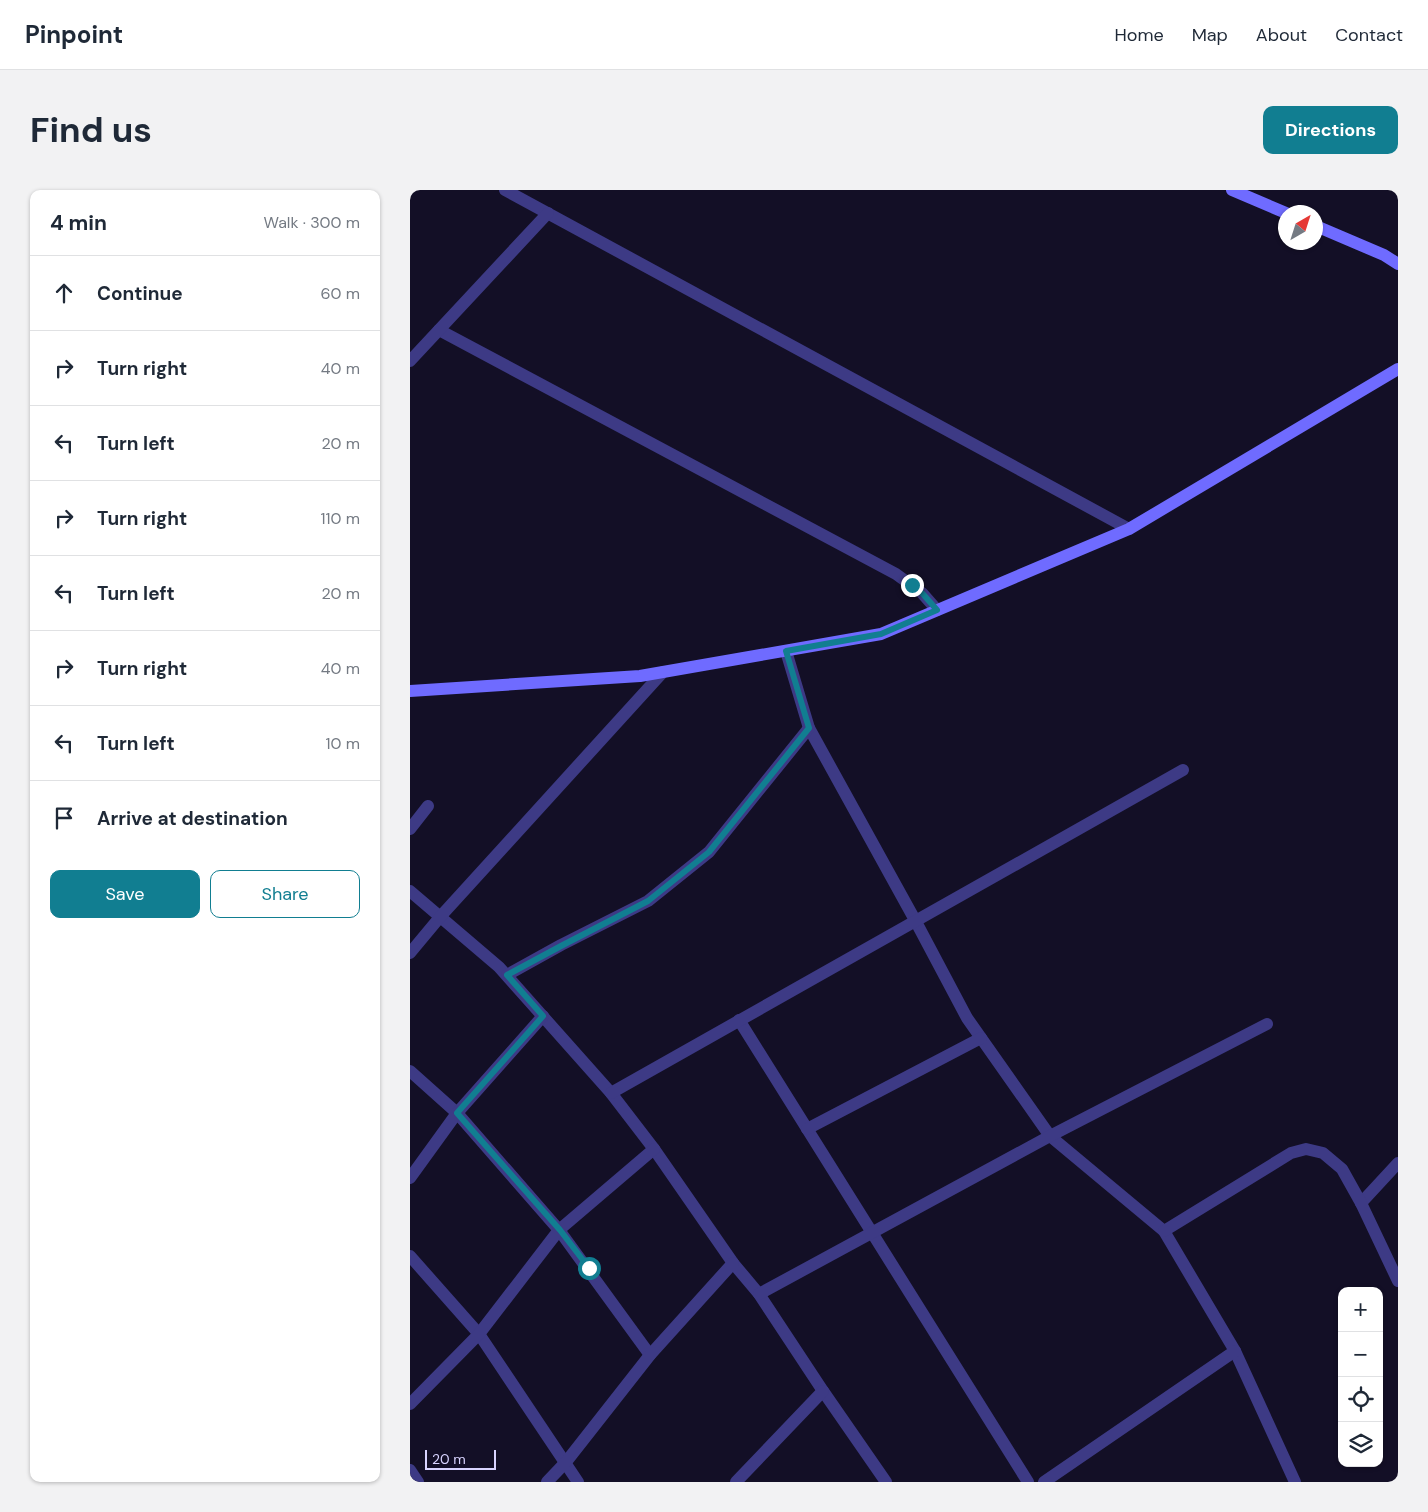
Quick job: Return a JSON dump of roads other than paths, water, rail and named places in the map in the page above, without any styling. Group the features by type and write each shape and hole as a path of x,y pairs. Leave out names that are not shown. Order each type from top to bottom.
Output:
{"street":[{"path":"505,190 1129,529"},
{"path":"1232,190 1278,210"},
{"path":"410,362 548,213"},
{"path":"1323,229 1384,255 1398,264"},
{"path":"439,330 896,574 922,593 937,610"},
{"path":"410,691 640,676 881,634 1129,529 1398,369"},
{"path":"786,651 809,728 967,1018 1050,1136 1164,1231 1235,1351 1295,1482"},
{"path":"410,952 663,672"},
{"path":"507,975 648,901 702,858 709,852 809,728"},
{"path":"611,1092 1183,770"},
{"path":"410,829 428,806"},
{"path":"410,891 499,966 611,1092 654,1149 733,1264 759,1294 886,1482"},
{"path":"410,1178 457,1113 543,1016"},
{"path":"739,1020 1028,1482"},
{"path":"759,1294 1050,1136 1266,1024"},
{"path":"806,1129 980,1038"},
{"path":"410,1071 457,1113 560,1230 650,1355"},
{"path":"410,1404 479,1334 560,1230 654,1149"},
{"path":"1164,1231 1291,1153 1306,1149 1323,1153 1342,1169 1361,1203 1398,1281"},
{"path":"1361,1203 1398,1164"},
{"path":"410,1256 479,1334 578,1482"},
{"path":"547,1482 566,1462 650,1355 733,1264"},
{"path":"1044,1482 1235,1351"},
{"path":"736,1482 823,1391"},
{"path":"410,1470 418,1482"}]}
